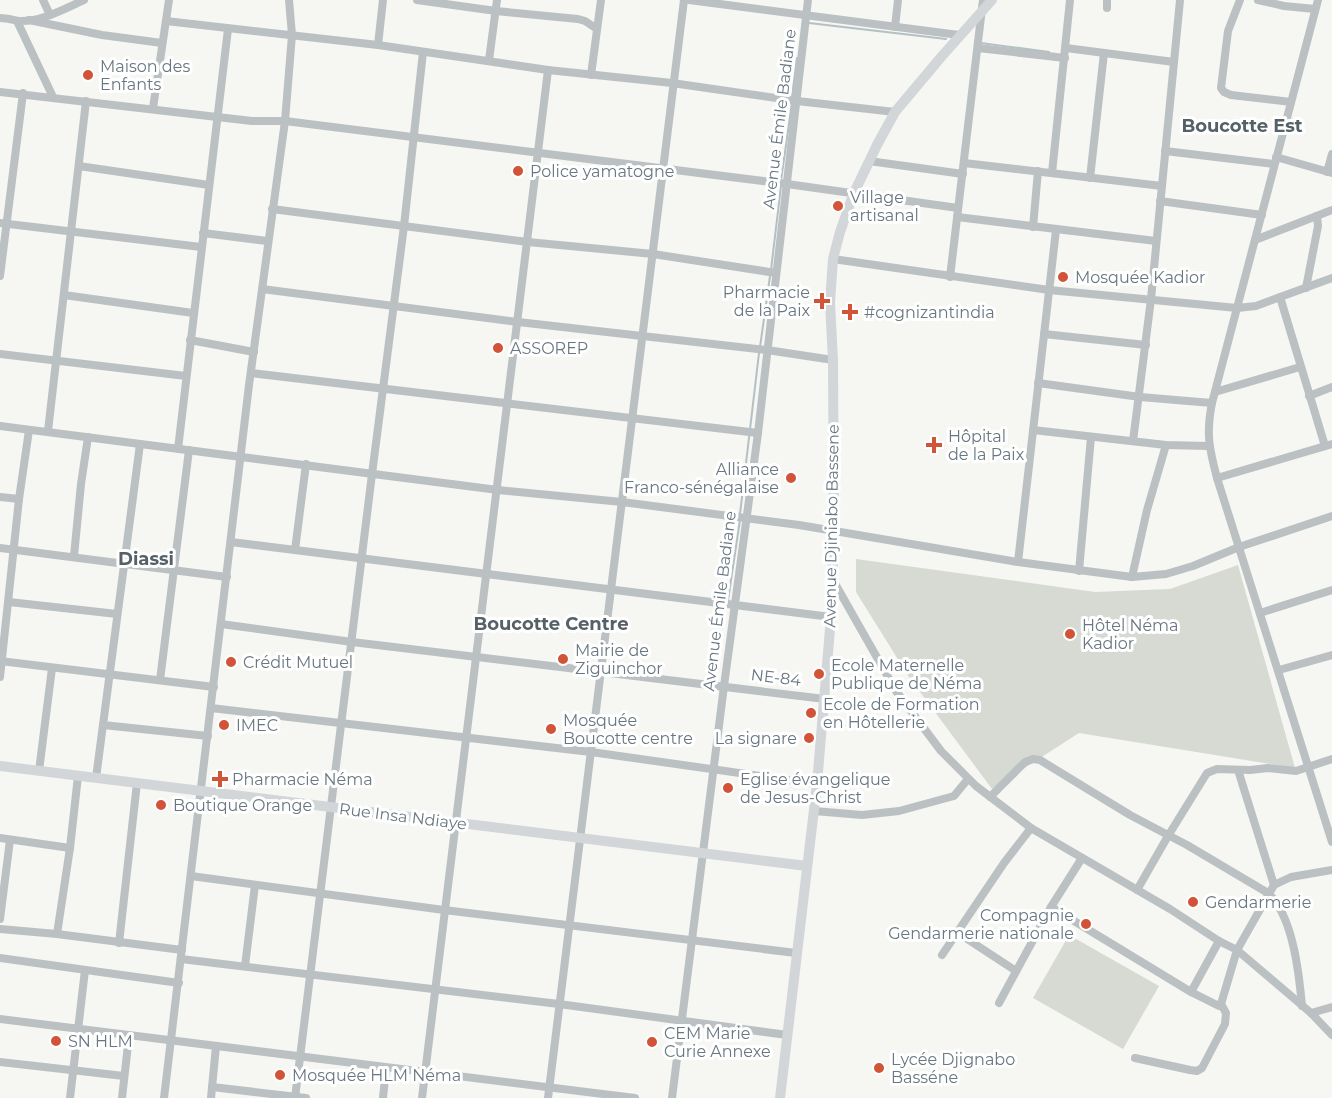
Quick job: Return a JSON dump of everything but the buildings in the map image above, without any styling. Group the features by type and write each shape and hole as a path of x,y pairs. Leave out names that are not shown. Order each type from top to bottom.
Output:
{"main road":[{"name":"Avenue Djiniabo Bassene","path":"780,1098 817,784 831,617 834,530 833,360 830,303 833,259 853,195 895,112 982,5 992,0"},
{"name":"Rue Insa Ndiaye","path":"0,766 807,866"}],"street":[{"path":"43,0 50,15"},
{"path":"0,18 17,21 29,20 50,15 84,0"},
{"path":"153,108 169,0"},
{"path":"164,1098 267,241 285,121 292,35 289,0"},
{"path":"378,45 383,0"},
{"path":"417,0 578,19 597,29"},
{"path":"489,60 497,0"},
{"path":"591,75 601,0"},
{"path":"548,1098 621,502 654,254 672,82 684,0"},
{"path":"689,0 959,35"},
{"name":"Avenue Émile Badiane","path":"672,1098 745,519 758,433 808,0"},
{"path":"895,27 898,0"},
{"path":"1052,173 1070,0"},
{"path":"1133,441 1151,299 1180,0"},
{"path":"1239,0 1228,31 1221,88 1231,95 1291,102"},
{"path":"1258,0 1284,6 1317,5 1212,403 1208,446 1309,766 1329,822 1332,842"},
{"path":"950,277 982,5"},
{"path":"29,20 102,35 162,43"},
{"path":"17,21 53,97"},
{"path":"166,21 378,45 548,70 672,82 797,101 895,112"},
{"path":"178,449 228,29"},
{"path":"978,48 1065,58"},
{"path":"1066,48 1174,62"},
{"path":"295,1097 415,138 423,52"},
{"path":"1090,178 1104,53"},
{"path":"422,1098 548,70"},
{"path":"0,92 252,121 285,121 539,152 786,184 958,212 1033,227 1156,241"},
{"path":"0,276 3,224 23,93"},
{"path":"48,431 86,101"},
{"path":"1165,151 1275,161 1330,172 1332,154"},
{"path":"869,161 963,174"},
{"path":"964,164 1162,186"},
{"path":"79,166 209,185"},
{"path":"1033,227 1038,171"},
{"path":"1161,201 1262,215"},
{"path":"272,209 528,242 654,254 776,273"},
{"path":"1255,240 1332,210"},
{"path":"1306,288 1318,226 1317,216"},
{"path":"3,224 201,246"},
{"path":"1018,562 1056,230"},
{"path":"203,233 267,241"},
{"path":"833,259 1049,290 1237,308 1256,306 1332,278"},
{"path":"262,289 833,360"},
{"path":"64,295 193,313"},
{"path":"1217,478 1328,445 1309,396 1280,297"},
{"path":"1044,334 1146,345"},
{"path":"190,340 254,352"},
{"path":"0,354 186,376"},
{"path":"1215,393 1300,367"},
{"path":"251,372 758,433"},
{"path":"1038,383 1140,397 1212,403"},
{"path":"1309,396 1332,387"},
{"path":"0,426 498,490 621,502 834,530 1018,562 1132,577 1166,574 1194,566 1239,547 1332,516"},
{"path":"0,677 29,429"},
{"path":"1034,430 1166,445 1208,446"},
{"path":"74,556 88,437"},
{"path":"1079,571 1091,437"},
{"path":"96,778 140,444"},
{"path":"1132,577 1147,510 1166,445"},
{"path":"160,680 172,570 189,450"},
{"path":"295,550 306,465"},
{"path":"0,497 19,500"},
{"path":"231,542 831,617"},
{"path":"0,548 227,577"},
{"path":"833,580 896,691 935,744 968,779 1031,828 1237,950 1332,1035"},
{"path":"1260,613 1332,590"},
{"path":"9,602 117,614"},
{"name":"NE-84","path":"222,624 352,642 601,670 825,699"},
{"path":"1279,670 1332,655"},
{"path":"1,662 214,687"},
{"path":"39,771 52,668"},
{"path":"211,708 591,752 817,784"},
{"path":"103,725 208,736"},
{"path":"990,797 1025,762 1033,759 1040,760 1130,815 1187,845 1268,893 1275,901 1293,944 1302,1006"},
{"path":"1137,890 1207,773 1216,769 1268,768 1291,771 1332,759"},
{"path":"1238,770 1274,885"},
{"path":"57,934 78,776"},
{"path":"814,811 862,815 899,811 954,796 968,779"},
{"path":"119,942 136,783"},
{"path":"942,955 1004,863 1031,828"},
{"path":"0,838 70,848"},
{"path":"0,918 10,840"},
{"path":"999,1003 1051,907 1082,858"},
{"path":"1135,1058 1190,1070 1197,1071 1202,1068 1225,1024 1226,1013 1221,1004 1237,950 1268,893 1274,885 1291,877 1332,870"},
{"path":"191,876 796,953"},
{"path":"245,966 255,885"},
{"path":"1051,907 1191,992 1216,1005 1221,1004"},
{"path":"0,930 119,942 245,966 560,1004 787,1035"},
{"path":"958,933 1016,971"},
{"path":"1191,992 1219,941"},
{"path":"0,958 179,982"},
{"path":"70,1098 85,970"},
{"path":"1311,1014 1332,1006"},
{"path":"0,1019 635,1098"},
{"path":"122,1098 129,1036"},
{"path":"211,1098 216,1046"},
{"path":"0,1062 124,1076"},
{"path":"382,1098 386,1068"},
{"path":"212,1087 306,1098"}],"shaded area":[{"name":"Hôtel Néma Kadior","path":"856,559 1095,592 1170,589 1238,565 1295,768 1079,733 992,789 909,677 856,592"},
{"path":"1069,935 1159,986 1123,1049 1033,998"}],"waterway":[{"path":"809,23 946,39"},
{"path":"981,43 1049,52"},
{"path":"792,97 797,58"},
{"path":"781,180 792,103"},
{"path":"771,270 781,186"},
{"path":"760,347 770,276"},
{"path":"740,514 759,353"},
{"path":"728,600 740,520"}],"place":[{"name":"Maison des Enfants","path":"88,75"},
{"name":"Police yamatogne","path":"518,171"},
{"name":"Village artisanal","path":"838,206"},
{"name":"Mosquée Kadior","path":"1063,277"},
{"name":"Pharmacie de la Paix","path":"822,301"},
{"name":"#cognizantindia","path":"850,312"},
{"name":"ASSOREP","path":"498,348"},
{"name":"Hôpital de la Paix","path":"934,445"},
{"name":"Alliance Franco-sénégalaise","path":"791,478"},
{"name":"Hôtel Néma Kadior","path":"1070,634"},
{"name":"Mairie de Ziguinchor","path":"563,659"},
{"name":"Crédit Mutuel","path":"231,662"},
{"name":"Ecole Maternelle Publique de Néma","path":"819,674"},
{"name":"Ecole de Formation en Hôtellerie","path":"811,713"},
{"name":"IMEC","path":"224,725"},
{"name":"Mosquée Boucotte centre","path":"551,729"},
{"name":"La signare","path":"809,738"},
{"name":"Pharmacie Néma","path":"220,779"},
{"name":"Eglise évangelique de Jesus-Christ","path":"728,788"},
{"name":"Boutique Orange","path":"161,805"},
{"name":"Gendarmerie","path":"1193,902"},
{"name":"Compagnie Gendarmerie nationale","path":"1086,924"},
{"name":"SN HLM","path":"56,1041"},
{"name":"CEM Marie Curie Annexe","path":"652,1042"},
{"name":"Lycée Djignabo Basséne","path":"879,1068"},
{"name":"Mosquée HLM Néma","path":"280,1075"}],"district":[{"name":"Boucotte Est","path":"1242,126"},
{"name":"Diassi","path":"146,559"},
{"name":"Boucotte Centre","path":"551,624"}]}
